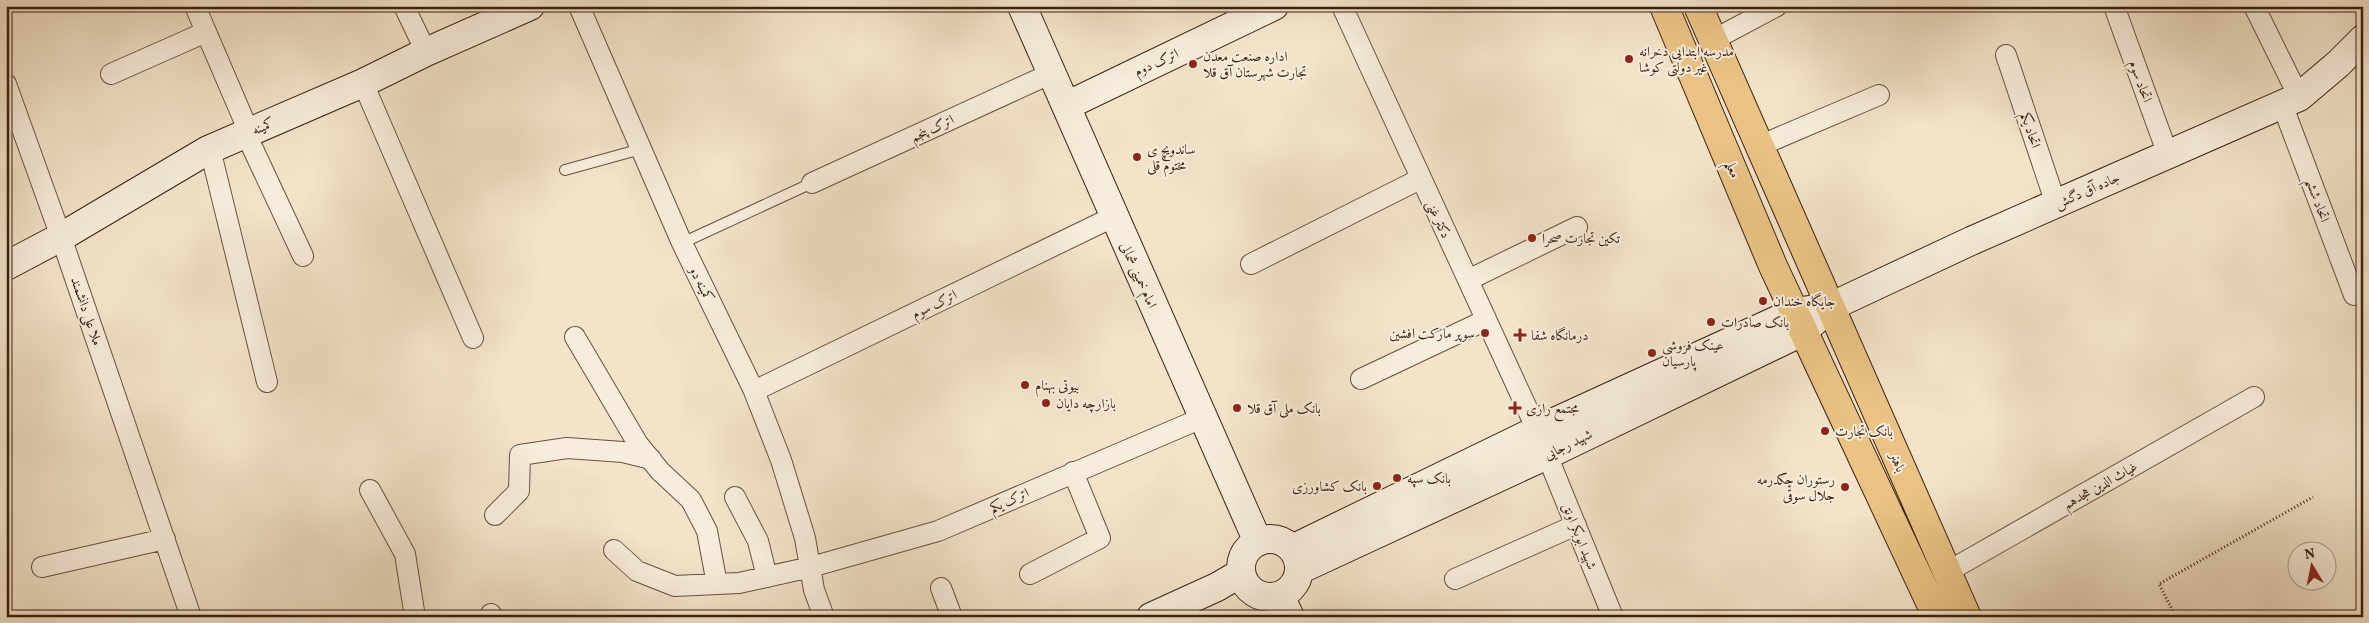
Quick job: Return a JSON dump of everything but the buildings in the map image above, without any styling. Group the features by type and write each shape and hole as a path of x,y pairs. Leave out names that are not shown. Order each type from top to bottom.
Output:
{"main road":[{"name":"کمینه","path":"6,266 61,237 210,149 363,83 426,52 530,6"},
{"name":"امام خمینی شمالی","path":"1022,6 1258,542"},
{"name":"اترک دوم","path":"1066,106 1274,6"},
{"name":"معلم","path":"1664,6 1773,266 1800,321"},
{"path":"1698,6 1830,306"},
{"name":"جاده آق دگش","path":"1830,306 2291,101 2363,39"},
{"name":"شهید رجایی","path":"1296,559 1830,306"},
{"name":"باهنر","path":"1830,306 1967,617"},
{"path":"1800,321 1937,617"},
{"path":"1270,539 1282,542 1296,559 1297,581 1290,590 1285,606 1251,591 1244,583 1241,573 1244,555 1258,542 1270,539"},
{"path":"1152,617 1217,587 1241,573"}],"street":[{"path":"195,6 247,133 303,256"},
{"path":"404,6 426,52"},
{"name":"کمینه دو","path":"579,6 682,243 754,391 782,460 805,538 814,590 824,617"},
{"name":"دکتر غنی","path":"1342,6 1542,442"},
{"path":"1713,40 1777,6"},
{"name":"اتحاد سوم","path":"2114,6 2168,155"},
{"name":"اتحاد ششم","path":"2254,6 2291,101 2354,295"},
{"path":"111,74 206,32"},
{"name":"اتحاد یکم","path":"2006,56 2056,204"},
{"name":"اترک پنجم","path":"812,183 1052,73"},
{"path":"363,83 473,338"},
{"name":"ملا علی دانشمند","path":"6,84 61,237 191,617"},
{"path":"1759,146 1879,95"},
{"path":"210,149 267,382"},
{"path":"1250,264 1420,179"},
{"name":"اترک سوم","path":"754,391 1114,217"},
{"path":"1468,280 1577,227"},
{"path":"1361,379 1486,320"},
{"path":"575,337 638,444 691,500 707,531 716,584"},
{"name":"غیاث الدین هجدهم","path":"1946,572 2254,397"},
{"name":"اترک یکم","path":"614,550 637,571 675,586 739,583 767,577 811,567 938,531 1202,418"},
{"name":"شهید ابوبکر اونق","path":"1542,442 1613,617"},
{"path":"495,515 520,491 520,454 567,448 623,452 651,459"},
{"path":"1030,574 1100,538 1073,472"},
{"path":"370,490 405,554 414,617"},
{"path":"735,497 758,541 767,577"},
{"path":"1455,579 1576,525"},
{"path":"42,567 165,539"},
{"path":"941,588 952,617"}],"lane":[{"path":"565,170 641,149"},
{"path":"682,243 812,183"}],"path":[{"path":"2176,617 2159,584 2313,497"}],"place":[{"name":"مدرسه ابتدایی دخرانه غیر دولتی کوشا","path":"1629,59"},
{"name":"اداره صنعت معدن تجارت شهرستان آق قلا","path":"1193,64"},
{"name":"ساندویچ ی مختوم قلی","path":"1137,157"},
{"name":"تکین تجارت صحرا","path":"1532,238"},
{"name":"جایگاه خندان","path":"1763,301"},
{"name":"بانک صادرات","path":"1711,322"},
{"name":"سوپر مارکت افشین","path":"1485,333"},
{"name":"درمانگاه شفا","path":"1520,335"},
{"name":"عینک فروشی پارسیان","path":"1652,353"},
{"name":"بیوتی بهنام","path":"1025,385"},
{"name":"بازارچه دایان","path":"1046,403"},
{"name":"بانک ملی آق قلا","path":"1237,408"},
{"name":"مجتمع رازی","path":"1515,408"},
{"name":"بانک تجارت","path":"1825,431"},
{"name":"بانک سپه","path":"1397,478"},
{"name":"بانک کشاورزی","path":"1377,486"},
{"name":"رستوران چکدرمه جلال سوقی","path":"1845,487"}]}
